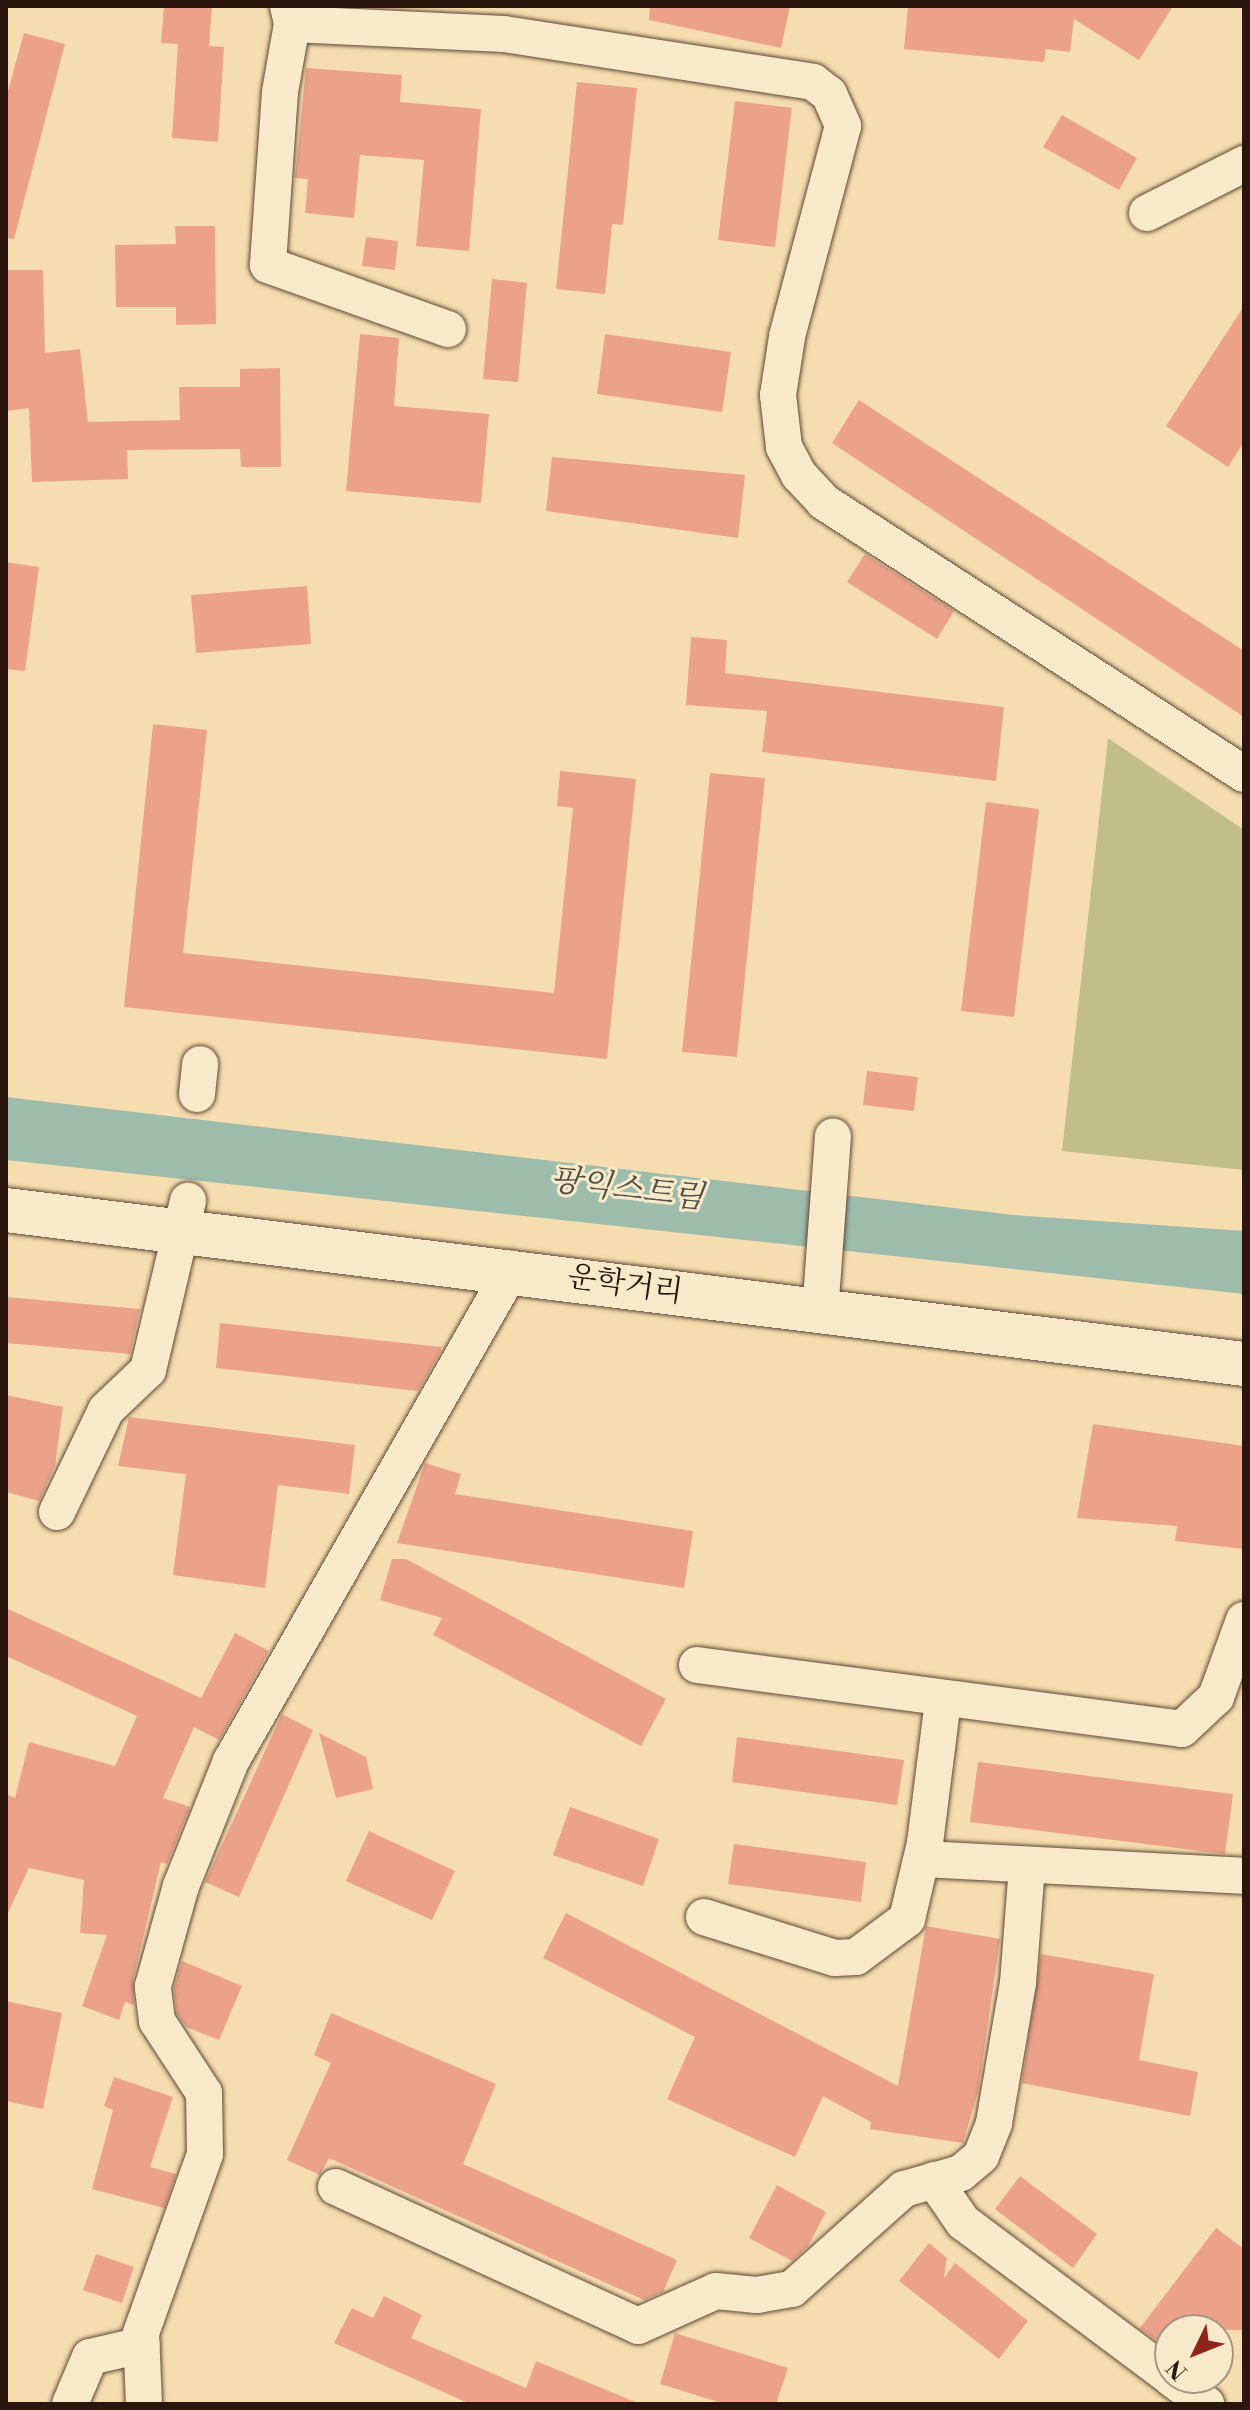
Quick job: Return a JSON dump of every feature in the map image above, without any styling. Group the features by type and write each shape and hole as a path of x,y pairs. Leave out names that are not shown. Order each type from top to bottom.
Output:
{"main road":[{"name":"운학거리","path":"6,1210 184,1216 512,1269 820,1293 1244,1364"}],"street":[{"path":"448,329 268,265 280,92 290,15 504,34 813,82 829,94 843,126 787,337 778,395 784,447 799,475 824,502 1244,774"},
{"path":"1147,213 1244,164"},
{"path":"820,1293 831,1151"},
{"path":"57,1512 106,1410 148,1370 184,1216"},
{"path":"144,2404 142,2345 205,2154 204,2093 157,2021 153,1986 181,1886 231,1761 512,1269"},
{"path":"697,1665 943,1700 1182,1729 1216,1697 1244,1620"},
{"path":"704,1917 835,1958 856,1957 907,1919 922,1859 943,1700"},
{"path":"922,1859 1244,1876"},
{"path":"336,2187 638,2326 716,2291 757,2295 792,2289 904,2189 961,2173 981,2156 994,2123 1018,1983 1027,1865"},
{"path":"934,2180 963,2222 1154,2364"},
{"path":"70,2404 90,2357 142,2345"}],"shaded area":[{"path":"1108,738 1244,830 1244,1170 1062,1151"}],"water":[{"name":"팡익스트림","path":"6,1097 1014,1215 1244,1231 1244,1294 6,1160"}],"building":[{"path":"164,6 212,6 209,46 224,47 218,142 172,138 178,44 161,43"},
{"path":"650,6 790,6 781,48 649,20"},
{"path":"908,6 1173,6 1139,60 1074,19 1070,52 1046,49 1044,62 904,49"},
{"path":"24,33 65,44 14,239 6,238 6,98"},
{"path":"306,68 402,75 400,102 481,109 469,251 416,246 424,160 360,155 354,218 305,213 308,179 295,178"},
{"path":"577,82 637,88 623,225 612,224 605,294 556,289"},
{"path":"735,101 792,108 775,247 718,240"},
{"path":"1062,115 1137,158 1119,190 1043,147"},
{"path":"175,226 215,226 216,324 176,325 176,307 116,307 115,245 176,244"},
{"path":"366,237 398,241 395,270 362,266"},
{"path":"6,270 43,270 45,353 80,349 88,422 180,420 179,387 240,387 240,369 280,368 281,467 241,467 240,449 127,450 128,479 32,482 29,408 6,411"},
{"path":"492,279 527,283 518,382 483,379"},
{"path":"1244,306 1244,442 1228,467 1166,426"},
{"path":"360,334 399,338 394,406 489,414 481,503 346,491"},
{"path":"605,334 731,352 722,412 597,394"},
{"path":"859,400 1244,651 1244,717 832,443"},
{"path":"552,457 745,475 738,538 546,511"},
{"path":"865,554 954,611 937,639 847,582"},
{"path":"6,562 39,567 25,671 6,669"},
{"path":"307,586 311,644 196,653 191,595"},
{"path":"691,637 727,640 725,673 1004,707 996,781 762,752 767,711 686,705"},
{"path":"153,724 207,730 183,953 554,993 573,808 557,806 560,771 636,779 607,1059 124,1007"},
{"path":"710,773 765,778 737,1057 682,1052"},
{"path":"986,802 1039,809 1014,1017 961,1011"},
{"path":"867,1071 918,1077 914,1111 863,1105"},
{"path":"6,1297 140,1309 130,1354 6,1343"},
{"path":"220,1323 441,1347 441,1351 418,1391 216,1368"},
{"path":"6,1395 63,1407 55,1466 39,1501 6,1492"},
{"path":"129,1417 355,1445 349,1494 278,1485 265,1588 173,1575 186,1474 118,1466"},
{"path":"1093,1424 1244,1446 1244,1549 1175,1541 1177,1526 1077,1518"},
{"path":"425,1463 461,1474 455,1494 693,1531 684,1588 397,1543"},
{"path":"392,1559 406,1559 666,1699 641,1746 433,1635 442,1618 380,1600"},
{"path":"6,1608 201,1698 235,1633 269,1651 219,1740 194,1727 163,1798 190,1807 167,1864 161,1862 133,1980 134,2005 125,2002 119,2020 82,2006 107,1935 80,1933 84,1880 29,1868 6,1917 6,1794 15,1798 29,1742 115,1766 137,1716 6,1656"},
{"path":"282,1714 313,1730 239,1897 205,1882"},
{"path":"319,1733 366,1757 373,1789 336,1798"},
{"path":"737,1737 904,1760 897,1805 732,1782"},
{"path":"978,1762 1233,1794 1225,1854 970,1822"},
{"path":"570,1807 659,1839 643,1886 553,1855"},
{"path":"369,1831 455,1871 432,1920 346,1881"},
{"path":"734,1844 866,1862 861,1902 728,1884"},
{"path":"566,1913 898,2086 926,1926 1000,1939 978,2092 963,2143 870,2129 871,2122 823,2096 795,2157 667,2099 695,2037 543,1958"},
{"path":"1041,1954 1154,1974 1139,2060 1198,2072 1190,2116 1022,2083"},
{"path":"182,1961 242,1986 219,2040 186,2027 177,2014 174,1988"},
{"path":"6,2001 62,2013 43,2109 6,2101"},
{"path":"331,2013 496,2084 463,2164 677,2260 663,2292 644,2300 329,2158 320,2175 287,2160 331,2063 314,2055"},
{"path":"114,2077 173,2097 150,2167 176,2174 164,2208 92,2189 113,2110 104,2106"},
{"path":"1020,2176 1097,2234 1073,2268 995,2209"},
{"path":"777,2185 826,2212 808,2246 792,2261 749,2238"},
{"path":"1216,2228 1244,2249 1244,2330 1234,2330 1234,2314 1154,2314 1154,2339 1140,2328"},
{"path":"929,2243 947,2258 944,2278 955,2263 1028,2321 999,2359 899,2281"},
{"path":"96,2254 134,2267 122,2303 83,2290"},
{"path":"384,2296 422,2315 411,2338 526,2388 536,2361 640,2404 470,2404 334,2343 352,2308 373,2318"},
{"path":"675,2333 788,2368 776,2404 725,2404 660,2384"}]}
